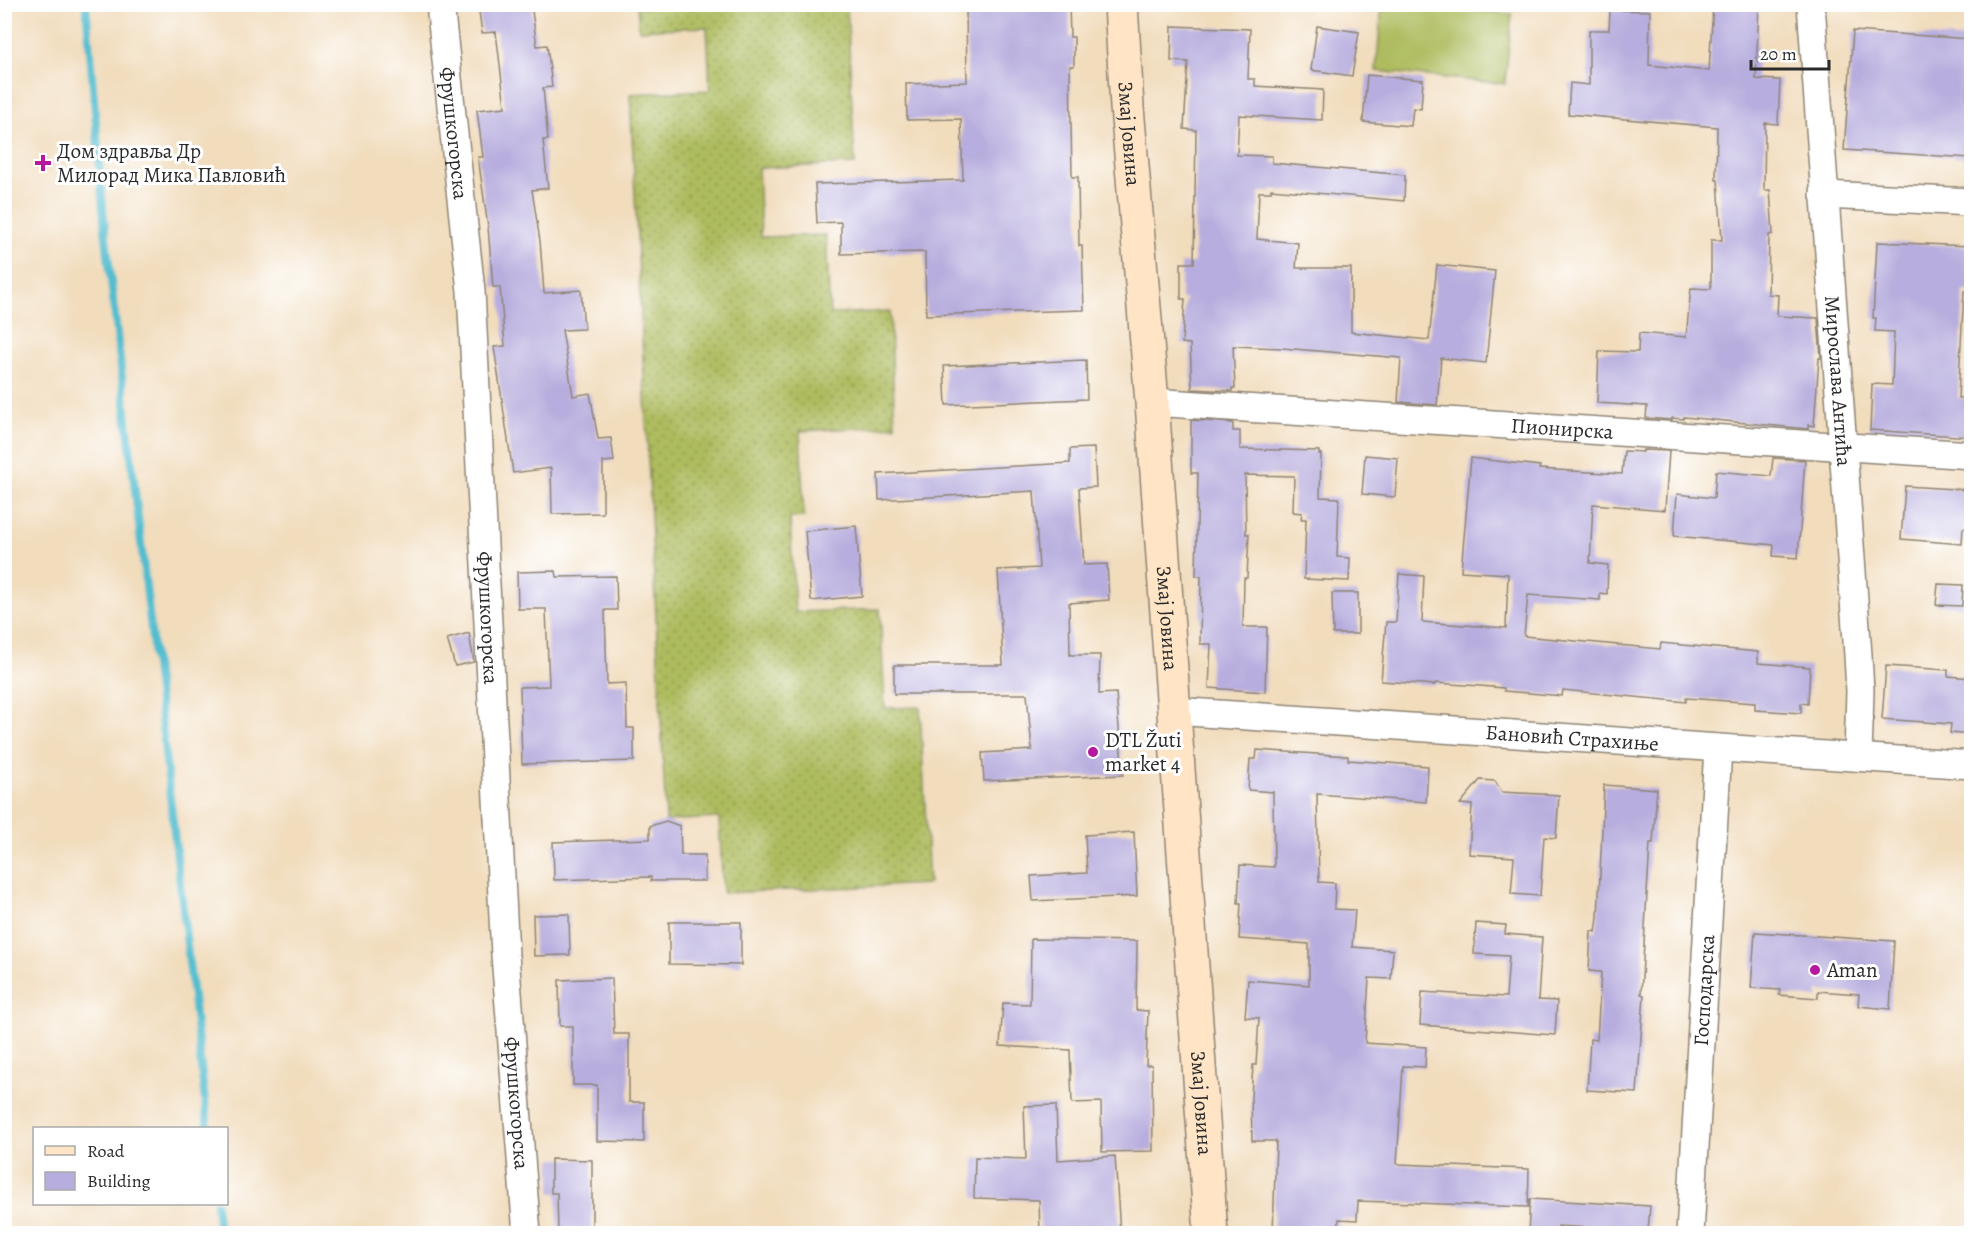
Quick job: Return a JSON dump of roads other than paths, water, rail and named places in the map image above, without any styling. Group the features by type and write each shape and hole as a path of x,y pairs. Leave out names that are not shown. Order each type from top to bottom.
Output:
{"street":[{"name":"Фрушкогорска","path":"440,4 471,291 505,955 527,1233"},
{"name":"Змај Јовина","path":"1121,4 1127,107 1152,402 1211,1233"},
{"name":"Мирослава Антића","path":"1811,4 1859,667 1858,757"},
{"path":"1824,195 1971,202"},
{"name":"Пионирска","path":"1152,402 1971,455"},
{"name":"Бановић Страхиње","path":"1174,711 1971,765"},
{"name":"Господарска","path":"1690,1233 1718,748"}],"waterway":[{"path":"86,4 104,220 208,1127"},
{"path":"216,1205 219,1234"}],"place":[{"name":"Дом здравља Др Милорад Мика Павловић","path":"43,163"},
{"name":"DTL Žuti market 4","path":"1093,752"},
{"name":"Aman","path":"1815,970"}]}
